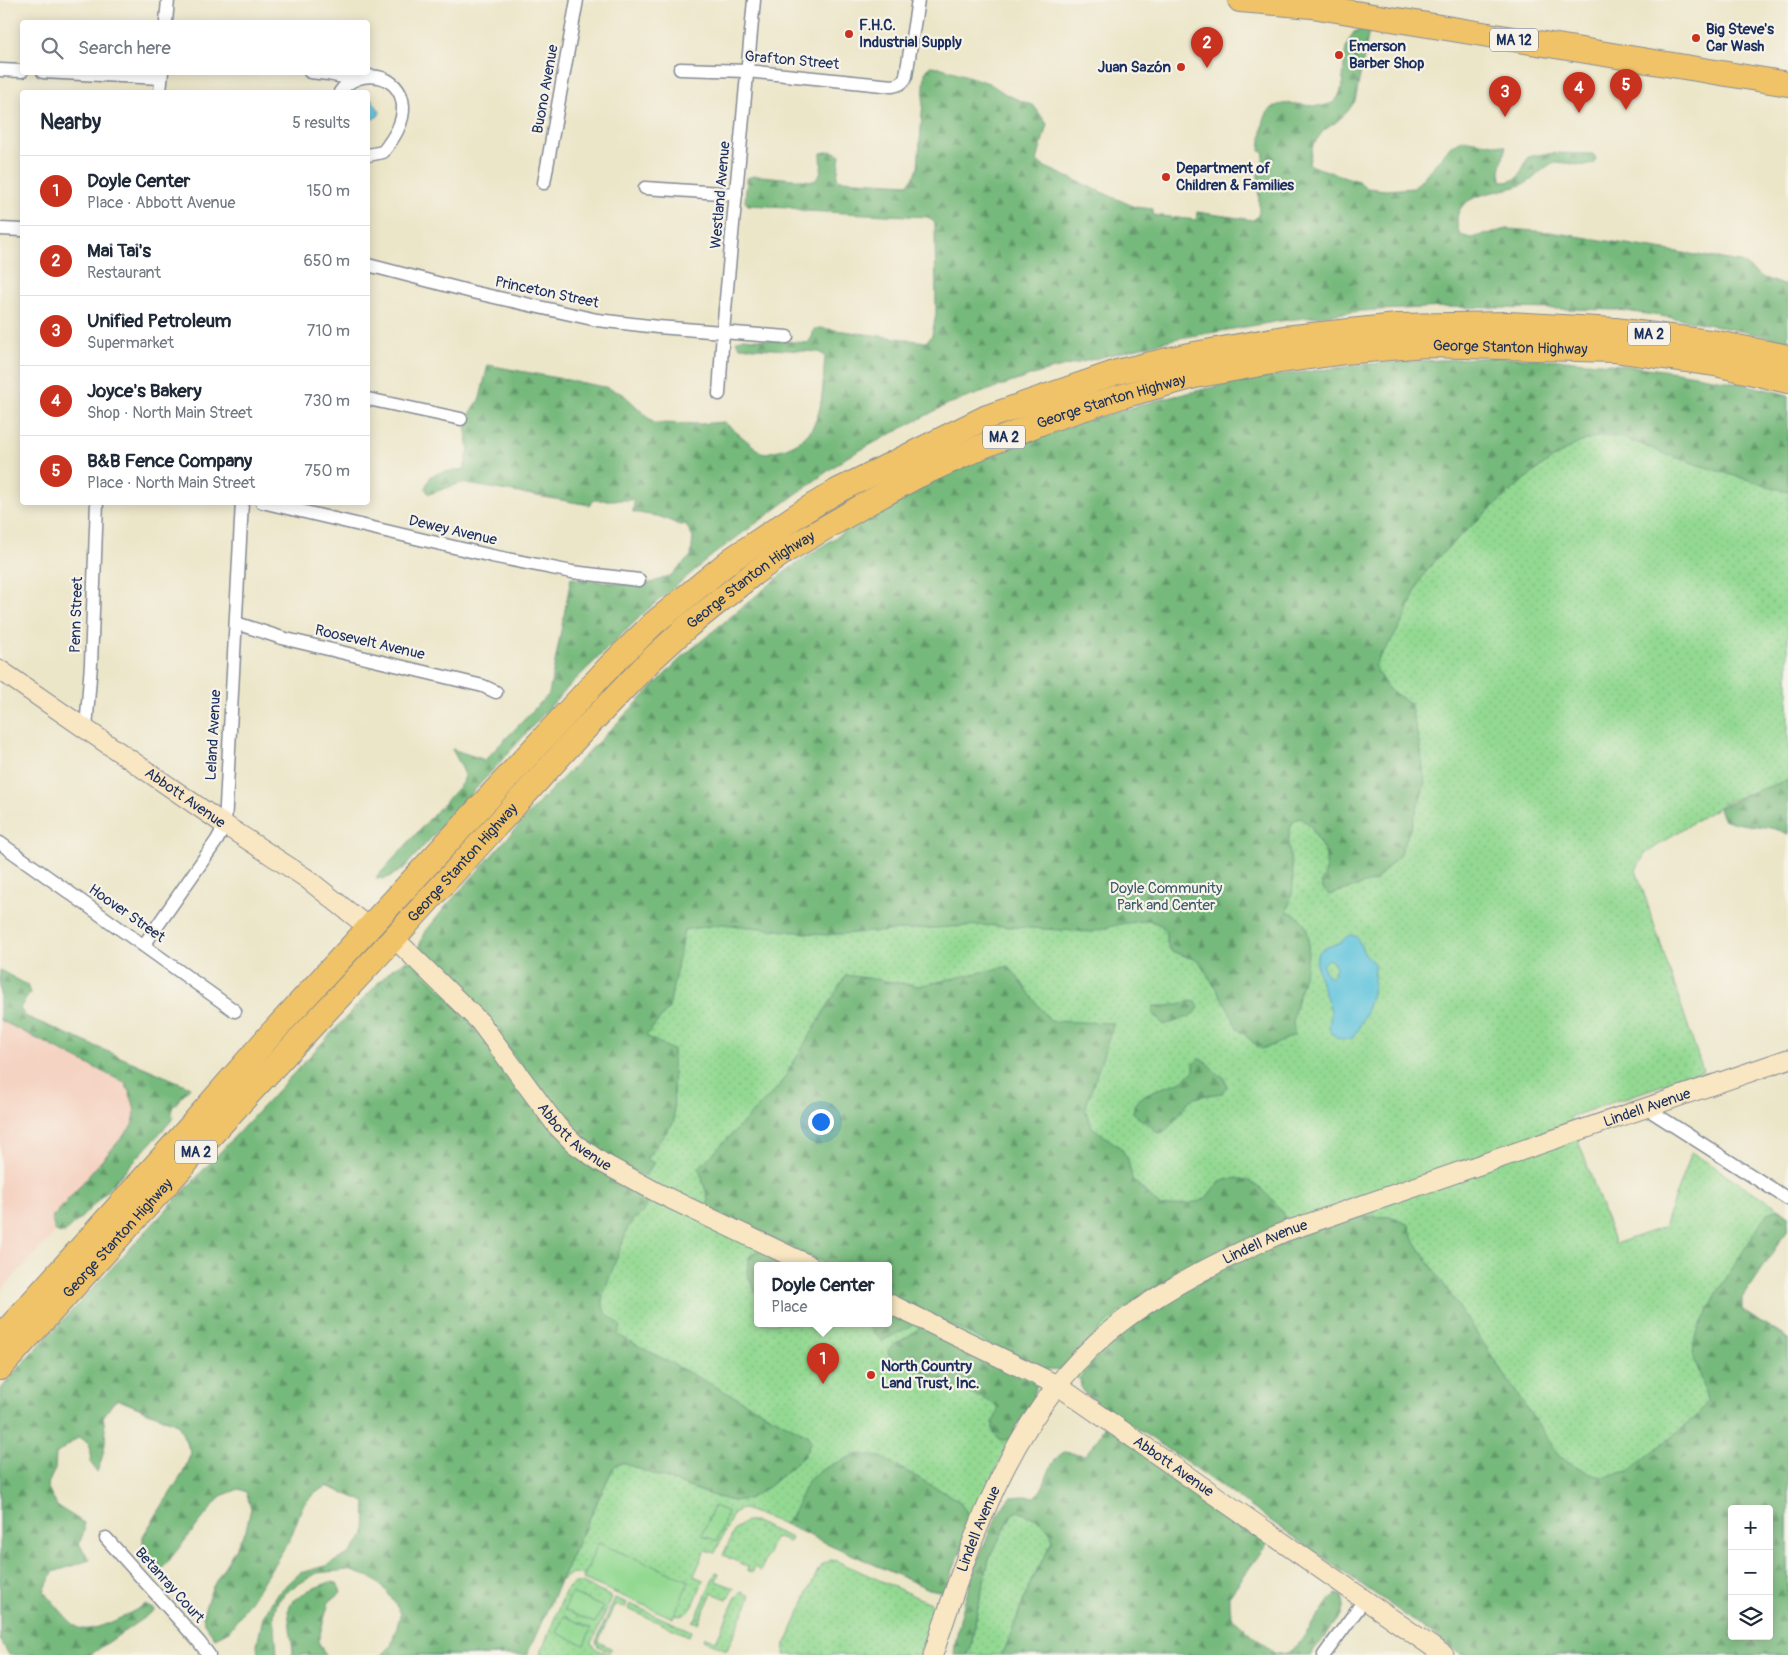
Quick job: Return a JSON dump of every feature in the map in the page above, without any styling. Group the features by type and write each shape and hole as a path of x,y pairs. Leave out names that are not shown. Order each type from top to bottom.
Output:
{"highway":[{"name":"MA 12","path":"1240,0 1313,3 1788,84"},
{"name":"George Stanton Highway","path":"0,1338 368,927 631,644 680,600 732,559 798,514 837,491 987,417 1117,372 1189,355 1284,338 1397,326 1508,324 1615,330 1717,343 1788,357"},
{"name":"George Stanton Highway","path":"0,1368 242,1101 617,694 688,626 753,574 787,550 917,476 983,446 1048,420 1119,397 1195,376 1272,362 1344,352 1425,345 1615,350 1716,364 1788,381"},
{"path":"0,1379 51,1311"}],"street":[{"path":"166,20 168,0"},
{"name":"Buono Avenue","path":"544,183 577,0"},
{"name":"Westland Avenue","path":"719,394 723,331 754,0"},
{"name":"Grafton Street","path":"680,69 747,71 892,86 902,83 906,76 918,0"},
{"path":"0,70 20,72"},
{"path":"132,75 162,76 160,90"},
{"path":"328,75 353,79"},
{"path":"341,90 353,79 375,76 394,86 400,95 403,106 399,127 383,152 370,155"},
{"path":"644,188 736,194"},
{"path":"0,229 20,230"},
{"name":"Princeton Street","path":"370,265 574,316 658,327 723,331 787,338"},
{"path":"370,399 461,419"},
{"name":"Penn Street","path":"86,729 90,693 98,505"},
{"name":"Leland Avenue","path":"144,945 217,840 224,825 242,505"},
{"name":"Dewey Avenue","path":"275,505 492,556 572,572 639,580"},
{"name":"Roosevelt Avenue","path":"236,623 282,638 483,686 496,692"},
{"name":"Abbott Avenue","path":"0,670 224,825 306,878 368,927"},
{"name":"Hoover Street","path":"0,843 235,1011"},
{"name":"Abbott Avenue","path":"394,938 480,1022 557,1126 575,1144 601,1162 658,1192 803,1262"},
{"name":"Lindell Avenue","path":"933,1655 973,1538 1000,1477 1028,1424 1083,1355 1124,1319 1240,1251 1284,1232 1788,1059"},
{"path":"1646,1108 1788,1199"},
{"name":"Abbott Avenue","path":"892,1305 1057,1386 1444,1655"},
{"name":"Betanray Court","path":"106,1538 199,1642 208,1655"},
{"path":"1324,1655 1365,1599"}],"shaded area":[{"path":"0,1020 172,1108 0,1291"}],"green space":[{"path":"1360,30 1369,31 1355,101 1347,112 1323,131 1313,145 1309,163 1312,166 1358,181 1367,188 1386,190 1414,188 1451,146 1462,139 1506,146 1500,171 1501,180 1507,182 1518,178 1528,157 1552,153 1593,154 1596,158 1594,164 1552,164 1524,184 1488,193 1466,202 1460,210 1457,221 1460,235 1471,238 1507,229 1550,232 1741,262 1759,276 1788,287 1788,341 1687,320 1619,310 1444,307 1360,311 1280,321 1174,339 1042,372 948,404 847,457 714,554 647,610 571,684 402,870 385,879 376,878 464,781 463,770 452,749 485,760 549,694 571,578 642,586 670,576 691,556 693,538 686,524 680,525 661,517 633,512 634,500 594,500 590,505 461,483 429,494 425,488 431,476 464,469 469,449 466,432 470,414 480,398 488,365 605,387 623,394 654,423 700,424 724,422 763,454 789,447 804,438 817,418 822,393 825,356 819,352 740,347 736,341 743,338 808,343 814,329 820,328 926,342 932,335 936,314 935,223 928,217 805,211 788,207 748,205 745,202 747,178 761,176 814,181 821,172 821,153 832,151 840,155 837,178 840,180 908,184 918,168 925,73 930,66 939,67 989,83 1007,95 1034,106 1047,124 1037,161 1043,166 1135,207 1153,209 1153,215 1196,220 1197,212 1253,220 1259,212 1258,171 1262,171 1264,152 1260,151 1265,117 1271,109 1279,105 1318,106 1327,105 1335,101 1341,91 1347,45 1354,32"},
{"path":"1493,357 1605,363 1642,367 1752,386 1788,395 1788,492 1680,459 1629,440 1607,436 1593,438 1577,444 1544,465 1445,550 1423,576 1403,621 1374,666 1388,689 1410,703 1420,746 1425,783 1412,825 1399,855 1375,881 1329,895 1323,889 1321,882 1326,871 1326,855 1310,825 1300,818 1293,821 1290,830 1289,846 1293,884 1287,912 1300,918 1306,929 1309,943 1304,976 1293,1020 1295,1035 1261,1049 1237,1028 1228,1008 1199,961 1171,951 1162,926 1149,920 1120,924 1092,932 981,925 825,935 722,924 684,930 669,1008 646,1036 673,1050 674,1122 646,1159 654,1163 645,1176 620,1164 584,1139 562,1116 482,1014 424,952 420,944 426,931 446,906 547,794 682,657 787,570 851,527 896,500 963,467 1017,445 1085,421 1154,401 1235,382 1287,374 1369,364"},
{"name":"Doyle Community Park and Center","path":"1788,422 1788,788 1753,792 1729,801 1645,854 1636,870 1703,1071 1570,1117 1615,1244 1664,1227 1691,1152 1783,1211 1725,1299 1788,1339 1788,1655 1472,1655 1078,1378 1050,1367 1036,1387 1032,1402 995,1471 958,1556 789,1520 784,1524 744,1509 738,1510 733,1514 715,1553 705,1550 694,1576 703,1580 690,1610 680,1616 674,1615 688,1581 598,1543 585,1575 571,1574 560,1581 616,1465 623,1463 733,1501 623,1416 498,1654 501,1655 401,1655 452,1538 40,1367 439,923 973,478"},
{"path":"1788,780 1788,834 1772,828 1739,824 1723,819 1719,808 1753,792"},
{"path":"405,962 411,962 455,1004 514,1076 648,1198 643,1211 633,1219 627,1230 603,1295 605,1311 621,1327 618,1335 807,1435 811,1441 804,1456 767,1488 748,1499 733,1501 623,1463 616,1465 560,1581 527,1655 501,1655 498,1653 496,1655 382,1655 391,1646 401,1613 386,1590 370,1577 348,1570 317,1573 292,1588 278,1600 274,1613 277,1655 258,1655 257,1645 263,1617 276,1595 300,1573 328,1565 350,1553 365,1534 366,1502 328,1486 317,1491 303,1505 290,1539 253,1597 229,1631 215,1638 204,1623 203,1614 212,1588 246,1530 251,1508 246,1492 239,1489 221,1496 157,1575 149,1567 143,1556 143,1536 183,1473 191,1453 178,1424 118,1399 103,1417 105,1445 97,1472 91,1463 89,1443 79,1437 56,1454 55,1469 47,1486 57,1506 84,1523 84,1531 79,1544 90,1560 53,1572 44,1591 71,1622 79,1628 85,1629 102,1626 145,1605 155,1610 90,1655 9,1655 0,1639 0,1390 19,1367 381,980 393,968"},
{"path":"1009,966 1050,1021 1114,1023 1085,1109 1092,1127 1121,1148 1128,1159 1132,1179 1161,1207 1204,1199 1220,1182 1231,1179 1250,1181 1266,1192 1273,1200 1285,1217 1283,1223 1222,1250 1146,1292 1111,1319 1058,1370 1040,1368 892,1296 892,1262 823,1262 708,1207 708,1199 699,1168 780,1085 846,975 919,986"},
{"path":"0,970 27,985 30,993 20,1008 25,1016 190,1087 172,1108 173,1119 84,1215 64,1233 55,1232 52,1218 131,1127 134,1105 125,1083 0,1020"},
{"path":"1191,1001 1196,1002 1199,1007 1197,1011 1184,1019 1164,1025 1152,1012 1153,1006 1169,1006"},
{"path":"1199,1058 1207,1062 1219,1075 1224,1077 1227,1086 1222,1093 1194,1098 1165,1131 1156,1132 1133,1112 1136,1105 1140,1099 1153,1091 1185,1079 1194,1070 1194,1063"},
{"path":"1779,1209 1788,1215 1788,1229 1742,1298 1742,1310 1788,1339 1788,1655 1462,1655 1187,1462 1085,1394 1080,1379 1102,1352 1123,1332 1157,1308 1224,1268 1285,1239 1362,1216 1393,1217 1409,1225 1412,1237 1559,1456 1579,1469 1602,1477 1629,1471 1697,1416 1707,1402 1704,1386 1692,1352 1696,1334 1717,1293 1767,1213"},
{"path":"757,1251 767,1252 789,1262 754,1262 754,1288 748,1272 750,1256"},
{"path":"892,1310 915,1321 912,1326 882,1341 869,1327 892,1327"},
{"path":"922,1325 1032,1382 1036,1387 1032,1402 1012,1438 1003,1440 994,1433 993,1427 998,1408 993,1403 895,1360 889,1355 888,1350 892,1346"},
{"path":"1105,1425 1264,1536 1267,1544 1229,1596 1229,1606 1233,1618 1274,1653 1285,1655 1000,1655 1005,1649 1031,1581 1053,1541 1048,1529 1040,1521 1018,1511 1012,1514 989,1559 971,1648 967,1655 954,1655 966,1596 982,1549 991,1528 1010,1497 1035,1497 1040,1492 1050,1468 1058,1457 1064,1452 1085,1455 1097,1440"},
{"path":"858,1454 881,1457 958,1500 973,1521 944,1592 929,1589 784,1524 792,1515 806,1485 813,1476 832,1465"},
{"path":"714,1506 728,1512 717,1541 702,1535"},
{"path":"1018,1511 1040,1521 1048,1529 1053,1541 1031,1581 1005,1649 1000,1655 967,1655 971,1648 989,1559 1012,1514"},
{"path":"746,1521 755,1522 791,1538 789,1542 775,1537 760,1572 754,1566 753,1572 747,1571 748,1567 723,1555 735,1529"},
{"path":"598,1543 689,1581 673,1618 583,1579"},
{"path":"831,1560 932,1604 938,1613 926,1655 784,1655 785,1645 818,1570 822,1565"},
{"path":"716,1572 719,1573 716,1581 734,1588 727,1599 712,1593 698,1623 692,1621 696,1618"},
{"path":"330,1582 337,1583 341,1592 329,1602 318,1641 325,1655 292,1655 288,1611 292,1602 309,1590"},
{"path":"575,1583 582,1583 612,1597 592,1643 596,1649 610,1655 540,1655 565,1592"},
{"path":"741,1592 751,1596 727,1650 703,1640 705,1637 716,1641 736,1597"},
{"path":"572,1593 603,1607 595,1623 564,1610"},
{"path":"1336,1594 1342,1596 1344,1604 1341,1615 1311,1655 1285,1655 1298,1645 1328,1602"},
{"path":"615,1598 627,1603 625,1608 615,1604 598,1642 611,1648 609,1652 598,1646 596,1642"},
{"path":"630,1604 691,1631 689,1636 628,1609"},
{"path":"564,1616 591,1628 584,1645 557,1633"}],"water":[{"path":"370,98 380,112 378,116 370,121"},
{"path":"1350,936 1357,937 1363,951 1375,965 1372,995 1363,1020 1353,1038 1344,1039 1336,1037 1330,1030 1331,1011 1320,980 1317,957 1323,949","holes":["1328,959 1336,966 1332,977 1328,976 1322,965"]}],"place":[{"name":"F.H.C. Industrial Supply","path":"849,34"},
{"name":"Big Steve's Car Wash","path":"1696,38"},
{"name":"Emerson Barber Shop","path":"1339,55"},
{"name":"Juan Sazón","path":"1181,67"},
{"name":"Mai Tai's","path":"1207,68"},
{"name":"B&B Fence Company","path":"1626,110"},
{"name":"Joyce's Bakery","path":"1579,113"},
{"name":"Unified Petroleum","path":"1505,117"},
{"name":"Department of Children & Families","path":"1166,177"},
{"name":"North Country Land Trust, Inc.","path":"871,1375"},
{"name":"Doyle Center","path":"823,1384"}]}
